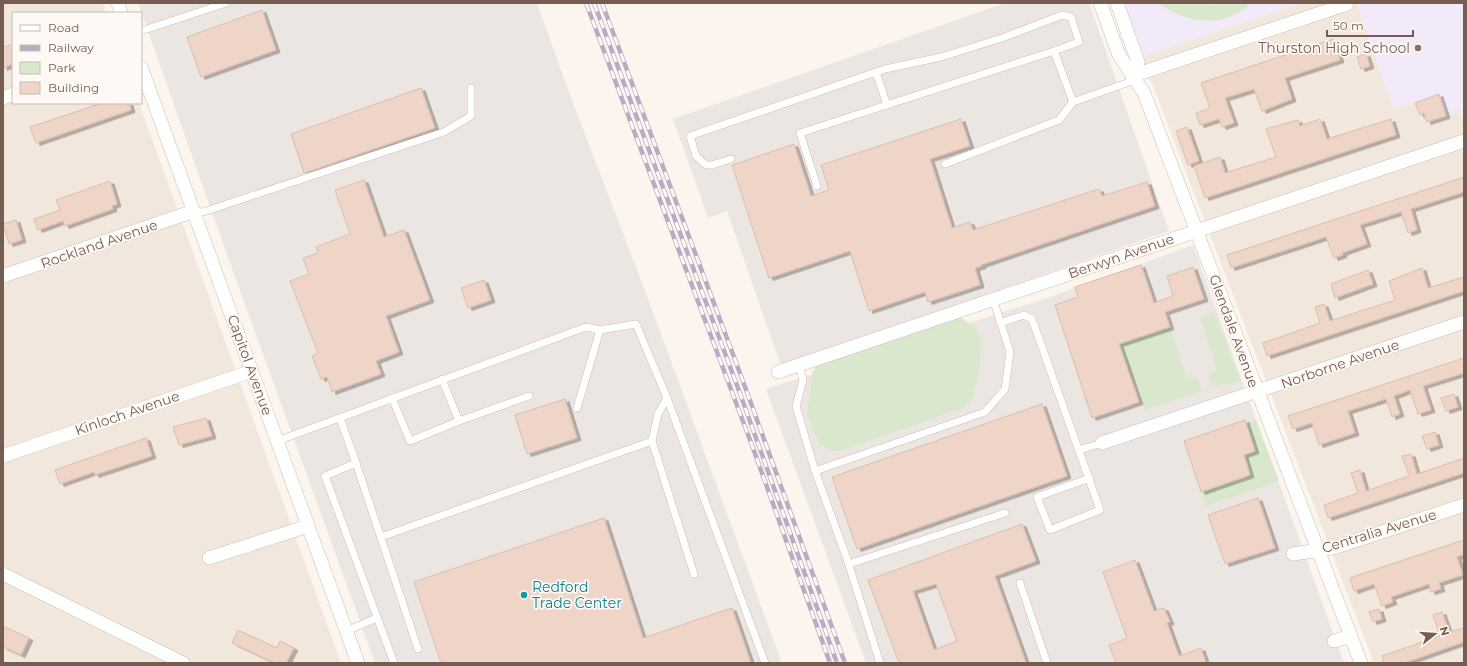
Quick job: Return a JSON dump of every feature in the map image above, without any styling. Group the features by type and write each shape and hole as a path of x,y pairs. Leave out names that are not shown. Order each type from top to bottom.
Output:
{"street":[{"name":"Glendale Avenue","path":"1100,3 1119,55 1144,93 1361,663"},
{"path":"1117,3 1138,62 1134,78"},
{"path":"1134,78 1347,4"},
{"name":"Capitol Avenue","path":"142,70 358,663"},
{"name":"Berwyn Avenue","path":"778,372 1464,141"},
{"name":"Rockland Avenue","path":"3,276 194,211"},
{"name":"Norborne Avenue","path":"1102,443 1464,322"},
{"name":"Kinloch Avenue","path":"3,456 252,371"},
{"name":"Centralia Avenue","path":"1293,554 1333,548 1464,505"},
{"path":"209,558 308,526"},
{"path":"3,574 183,663"},
{"path":"1334,642 1351,636"}],"lane":[{"path":"142,31 226,3"},
{"path":"731,158 712,165 706,165 696,156 690,136 876,72 941,57 1002,38 1062,15 1071,17 1079,42 800,133 817,186"},
{"path":"1054,51 1073,102"},
{"path":"876,72 888,105"},
{"path":"945,164 1059,120 1073,102 1134,78"},
{"path":"194,211 203,212 444,132 471,116 471,88"},
{"path":"815,471 985,412 1005,389 1010,352 993,299"},
{"path":"1000,323 1024,315 1032,319 1090,478 1100,510 1050,530 1037,497 1090,478"},
{"path":"277,441 586,327 600,330 636,324 667,398 765,663"},
{"path":"577,408 600,330"},
{"path":"799,365 803,380 796,406 815,471 849,564 880,663"},
{"path":"442,379 459,421"},
{"path":"392,398 410,441 459,421 529,396"},
{"path":"667,398 658,414 652,441 694,574"},
{"path":"340,418 418,649"},
{"path":"381,537 652,441"},
{"path":"1079,450 1102,443"},
{"path":"356,462 325,476 394,663"},
{"path":"849,564 1005,513"},
{"path":"1020,583 1047,663"},
{"path":"346,630 377,618"}],"shaded area":[{"path":"3,3 103,3 106,12 12,12 12,104 139,104 341,663 3,663"},
{"path":"138,3 537,3 782,663 375,663 216,224"},
{"path":"1005,3 1089,3 1169,231 781,366 727,211 708,218 673,119"},
{"name":"Thurston High School","path":"1109,3 1302,3 1131,60"},
{"path":"1302,3 1357,3 1393,109 1439,94 1459,108 1464,122 1464,663 1374,663 1152,83 1131,60"},
{"name":"Thurston High School","path":"1357,3 1464,3 1464,122 1459,109 1446,113 1439,94 1393,109"},
{"path":"1193,245 1344,663 866,663 766,389 1053,296"}],"green space":[{"path":"1158,3 1190,3 1209,5 1222,3 1251,3 1241,11 1229,17 1205,21 1181,16"},
{"path":"1214,312 1241,381 1225,386 1224,383 1211,388 1208,376 1210,373 1217,370 1200,317"},
{"path":"956,317 964,320 974,327 979,334 981,343 975,391 966,406 843,450 832,451 819,444 807,414 812,373 818,364"},
{"path":"1170,327 1187,380 1195,378 1198,380 1202,391 1145,410 1136,381 1132,382 1119,344"},
{"path":"1256,420 1279,481 1206,506 1201,492 1250,475 1244,455 1254,451 1246,424"}],"building":[{"path":"262,10 276,50 201,77 187,37"},
{"path":"1333,39 1340,60 1285,78 1292,99 1262,111 1254,89 1225,98 1234,123 1222,127 1219,119 1200,125 1196,113 1210,108 1201,83"},
{"path":"12,44 12,64 3,68 3,47"},
{"path":"1366,54 1370,66 1361,69 1357,57"},
{"path":"421,88 435,128 304,173 291,134"},
{"path":"1439,94 1446,116 1427,122 1424,113 1420,115 1415,103"},
{"path":"99,104 129,104 131,110 36,143 30,127"},
{"path":"961,119 970,146 930,159 952,228 970,222 973,230 1099,189 1102,196 1147,182 1155,206 981,265 982,266 975,268 980,285 928,302 925,292 869,311 850,251 769,278 732,165 794,144 811,196 829,190 821,165"},
{"path":"1320,119 1327,139 1391,119 1396,135 1205,198 1194,166 1220,157 1225,173 1276,157 1266,129 1298,120 1300,126"},
{"path":"1187,127 1199,161 1188,165 1176,131"},
{"path":"1464,177 1464,192 1411,209 1417,230 1408,233 1401,212 1360,225 1367,244 1342,253 1343,255 1334,258 1326,237 1231,268 1227,255"},
{"path":"364,180 384,237 404,230 430,300 386,316 399,352 376,361 381,374 332,392 327,377 321,379 312,356 318,353 290,281 309,274 303,258 318,253 316,247 350,234 335,190"},
{"path":"110,181 117,204 112,206 113,209 65,226 63,221 38,230 34,219 60,210 56,200"},
{"path":"16,220 22,240 9,244 3,224"},
{"path":"1141,265 1154,303 1173,296 1167,276 1193,267 1204,299 1165,312 1170,327 1119,344 1139,402 1092,418 1055,305 1078,297 1075,287"},
{"path":"1422,268 1428,288 1464,277 1464,291 1267,356 1263,343 1320,323 1315,307 1324,304 1330,321 1395,300 1389,281"},
{"path":"1368,270 1373,284 1335,298 1331,284"},
{"path":"484,280 491,300 468,308 461,288"},
{"path":"1464,358 1464,373 1423,386 1431,410 1418,414 1410,390 1394,396 1400,414 1392,417 1386,399 1348,411 1355,433 1319,445 1312,423 1293,429 1288,416"},
{"path":"1454,394 1458,407 1446,411 1441,398"},
{"path":"565,399 577,438 527,454 515,415"},
{"path":"1042,404 1067,476 857,549 832,477"},
{"path":"206,418 212,436 179,445 173,427"},
{"path":"1245,420 1255,451 1244,455 1250,475 1201,492 1184,441"},
{"path":"1435,432 1439,445 1427,449 1422,436"},
{"path":"146,438 152,456 95,475 94,472 60,484 55,470"},
{"path":"1411,454 1417,474 1464,458 1464,473 1328,518 1324,505 1358,493 1351,473 1360,470 1366,491 1409,476 1402,456"},
{"path":"1258,498 1275,548 1225,564 1208,515"},
{"name":"Redford Trade Center","path":"604,518 643,638 732,608 751,663 441,663 414,582"},
{"path":"1022,524 1036,561 995,576 1026,663 899,663 868,580","holes":["936,584 957,641 934,650 913,591"]},
{"path":"1464,540 1464,554 1457,557 1463,575 1439,583 1441,589 1431,592 1429,584 1391,597 1393,602 1382,606 1374,584 1354,591 1350,578"},
{"path":"1135,560 1154,611 1164,608 1170,622 1167,623 1179,656 1201,648 1206,663 1116,663 1109,645 1127,638 1103,572"},
{"path":"1379,609 1382,619 1373,622 1369,612"},
{"path":"1442,612 1449,632 1464,628 1464,642 1404,663 1384,663 1382,656 1440,636 1433,615"},
{"path":"3,626 29,638 21,655 3,647"},
{"path":"238,630 277,648 280,641 294,648 286,663 275,663 232,643"}],"railway":[{"path":"586,3 753,448 830,663"},
{"path":"594,3 738,388 837,663"},
{"path":"602,3 744,384 845,663"}],"place":[{"name":"Thurston High School","path":"1418,48"},
{"name":"Redford Trade Center","path":"524,595"}]}
